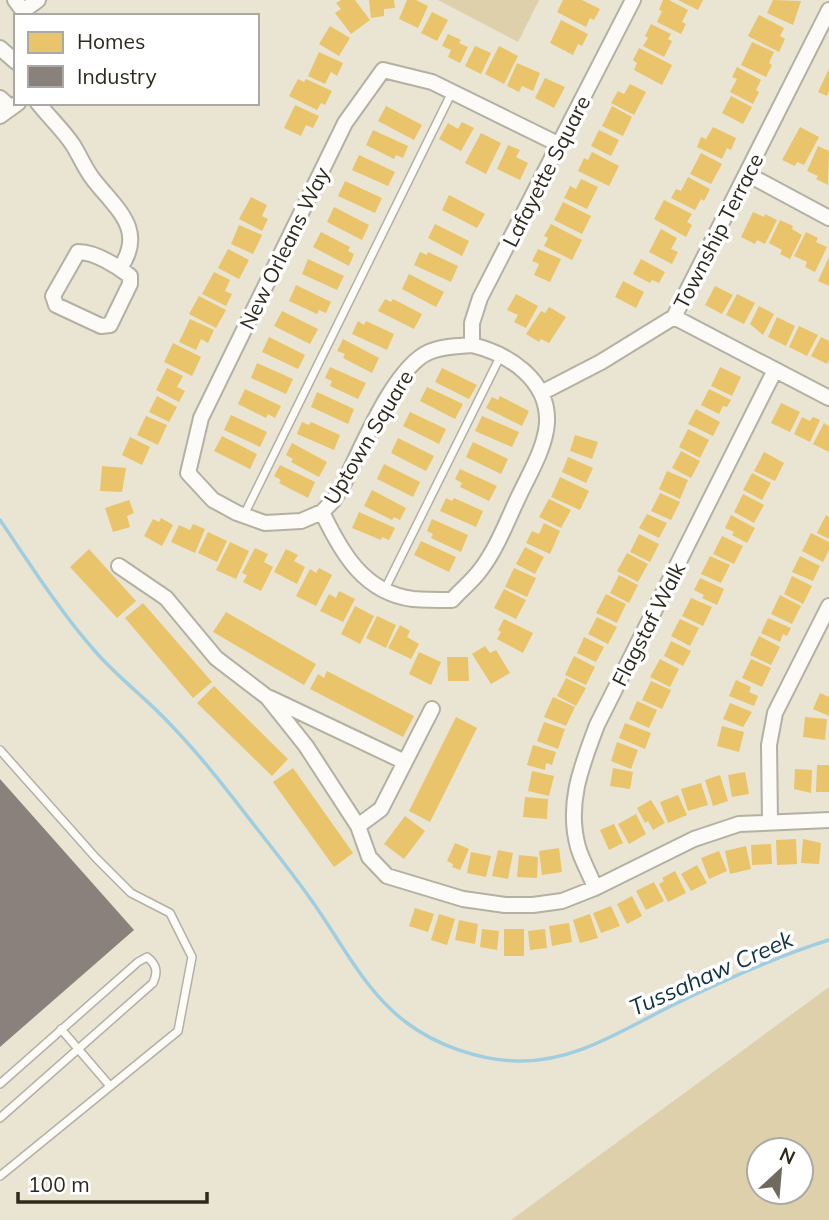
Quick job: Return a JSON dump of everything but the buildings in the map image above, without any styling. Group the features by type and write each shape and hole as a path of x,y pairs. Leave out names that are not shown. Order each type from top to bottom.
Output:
{"street":[{"path":"22,9 38,0"},
{"name":"Lafayette Square","path":"472,345 472,323 480,298 633,0"},
{"name":"Township Terrace","path":"542,392 601,362 674,317 825,26 829,10"},
{"path":"0,48 14,60"},
{"name":"New Orleans Way","path":"322,512 301,522 265,523 213,500 188,473 201,418 345,123 383,70 453,90 560,145"},
{"path":"40,105 73,145 92,178 126,218 130,237 127,257 120,268"},
{"path":"747,174 829,218"},
{"path":"86,252 120,268 130,276 130,284 110,325 101,326 56,305 53,296 78,253 86,252"},
{"path":"674,317 829,398"},
{"name":"Uptown Square","path":"472,345 501,355 525,371 542,392 547,422 541,450 493,551 477,574 452,600 411,599 374,585 357,571 338,546 322,512 343,485 395,384 409,366 428,352 451,346 472,345"},
{"name":"Flagstaf Walk","path":"595,888 578,848 573,819 578,776 597,725 775,370"},
{"path":"119,566 166,598 216,658 267,697 405,762"},
{"path":"771,821 769,745 775,713 829,606"},
{"path":"267,697 306,746 358,826 369,858 387,876 463,899 505,905 562,901 595,888 694,839 739,824 829,820"},
{"path":"358,826 381,809 432,709"}],"lane":[{"path":"244,515 453,90"},
{"path":"385,589 501,355"},
{"path":"0,750 96,858 131,893 170,913 192,957 178,1031 2,1171"},
{"path":"0,1084 138,962 147,957 152,961 157,975 153,983 0,1118"},
{"path":"61,1029 110,1086"}],"shaded area":[{"path":"438,0 539,0 518,42"},
{"path":"829,987 829,1220 511,1220"}],"waterway":[{"name":"Tussahaw Creek","path":"0,520 81,635 112,669 161,714 226,789 299,883 366,982 392,1011 431,1038 458,1050 487,1058 516,1061 557,1057 596,1044 749,970 829,940"}]}
